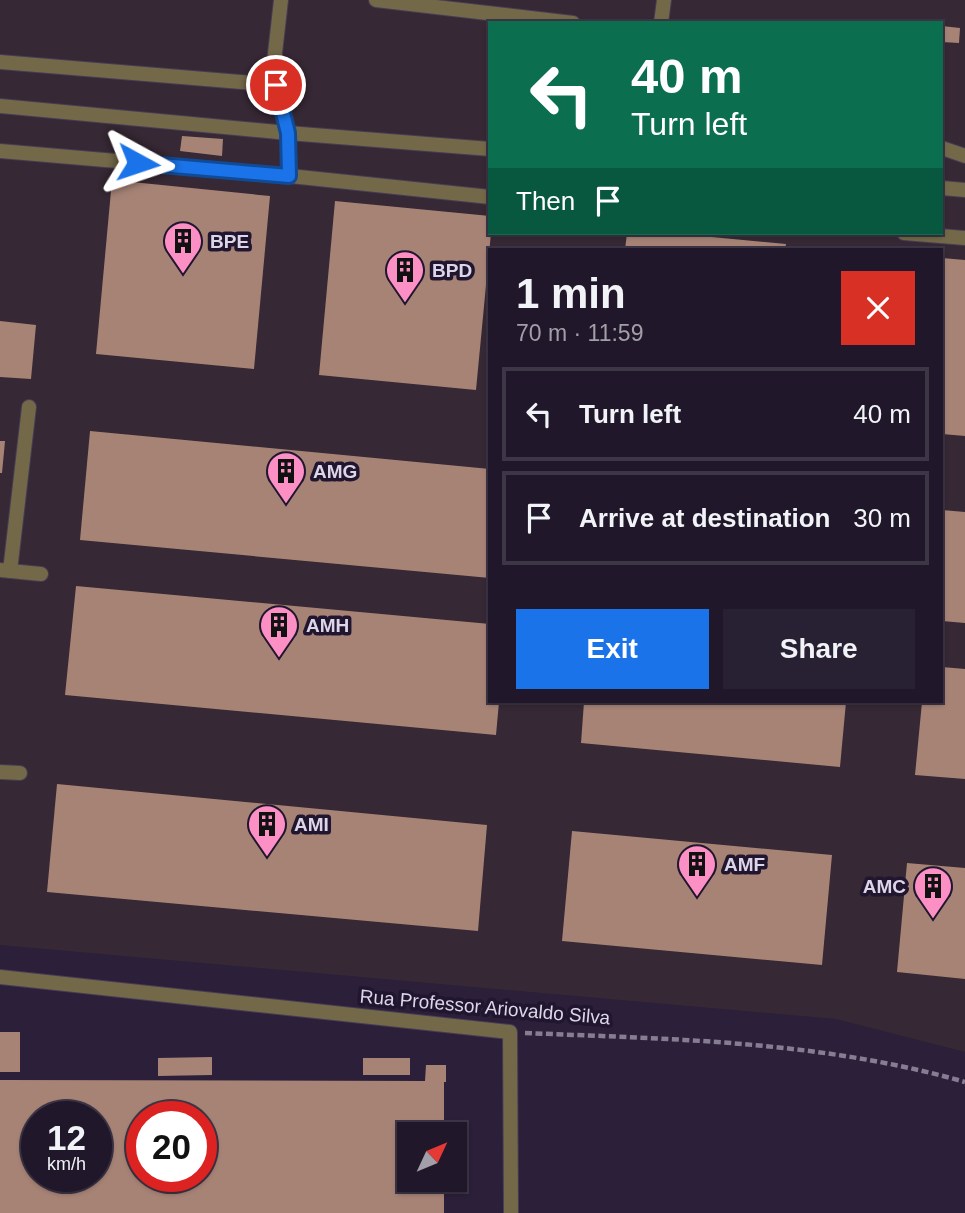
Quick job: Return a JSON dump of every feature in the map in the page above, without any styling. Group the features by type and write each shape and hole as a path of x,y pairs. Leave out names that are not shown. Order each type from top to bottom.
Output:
{"street":[{"path":"281,0 274,62 276,85 288,133 289,176"},
{"path":"376,0 556,21"},
{"path":"660,21 664,0"},
{"path":"0,62 276,85"},
{"path":"0,106 488,149"},
{"path":"943,148 965,156"},
{"path":"0,151 289,176 488,197"},
{"path":"943,188 965,190"},
{"path":"928,235 965,238"},
{"path":"29,407 5,570 41,574"},
{"path":"0,772 20,773"},
{"name":"Rua Professor Ariovaldo Silva","path":"0,977 510,1032"},
{"path":"510,1032 511,1213"}],"path":[{"name":"Rua Professor Ariovaldo Silva","path":"510,1032 698,1040 812,1051 965,1082"}],"shaded area":[{"path":"0,0 965,0 965,1052 836,1019 0,945"}],"building":[{"path":"943,26 960,28 959,43 943,42"},
{"path":"182,136 223,139 222,156 180,151"},
{"name":"BPE","path":"112,180 270,196 254,369 96,354"},
{"name":"BPD","path":"335,201 488,216 488,235 491,235 476,390 319,375"},
{"path":"627,235 691,235 786,244 785,248 625,248"},
{"path":"943,258 965,260 965,436 943,434"},
{"path":"0,321 36,325 31,379 0,377"},
{"name":"AMG","path":"90,431 488,469 488,578 80,540"},
{"path":"0,441 5,441 2,473 0,473"},
{"path":"943,510 965,512 965,623 943,621"},
{"name":"AMH","path":"76,586 488,624 488,703 499,703 496,735 65,695"},
{"path":"943,667 965,669 965,779 915,775 922,703 943,703"},
{"path":"584,703 846,703 840,767 581,743"},
{"name":"AMI","path":"57,784 487,825 478,931 47,892"},
{"name":"AMF","path":"572,831 832,855 822,965 562,941"},
{"name":"AMC","path":"907,863 965,868 965,979 897,972"},
{"path":"0,1032 20,1032 20,1072 0,1072"},
{"path":"212,1057 212,1075 158,1076 158,1058"},
{"path":"363,1058 410,1058 410,1075 363,1075"},
{"path":"426,1065 446,1065 444,1122 397,1122 397,1192 444,1192 444,1213 0,1213 0,1080 425,1081"}],"place":[{"name":"BPE","path":"183,275"},
{"name":"BPD","path":"405,304"},
{"name":"AMG","path":"286,505"},
{"name":"AMH","path":"279,659"},
{"name":"AMI","path":"267,858"},
{"name":"AMF","path":"697,898"},
{"name":"AMC","path":"933,920"}],"route":[{"path":"138,163 289,176 288,133 276,85"}]}
